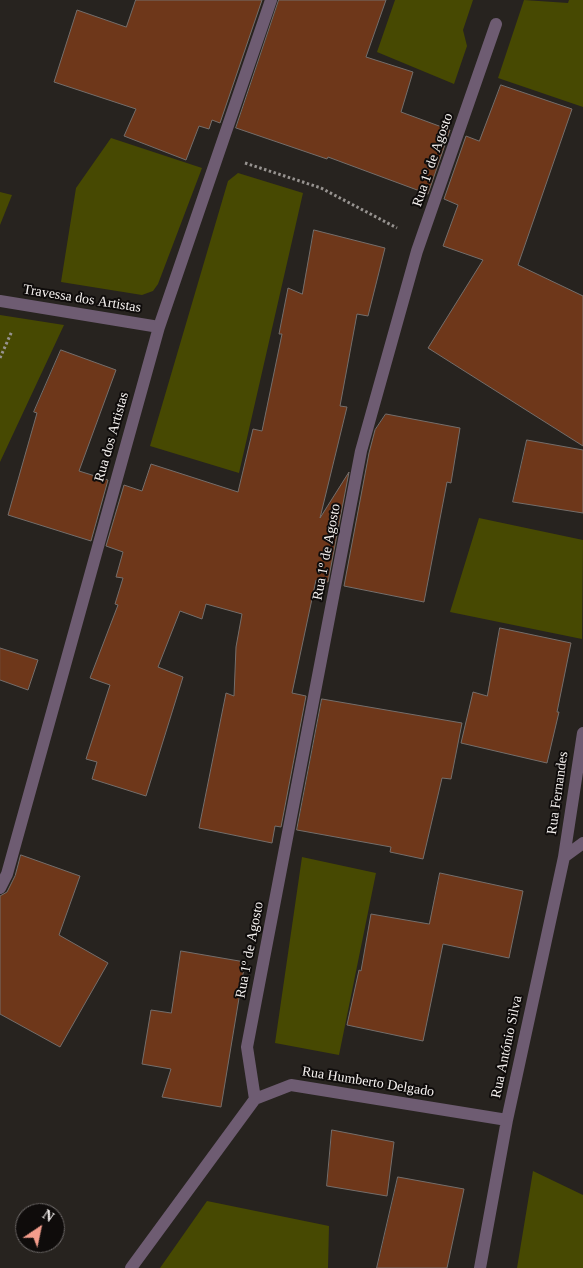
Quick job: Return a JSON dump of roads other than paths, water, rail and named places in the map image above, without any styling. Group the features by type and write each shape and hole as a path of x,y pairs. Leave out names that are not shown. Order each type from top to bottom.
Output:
{"street":[{"name":"Rua dos Artistas","path":"0,888 7,874 158,327 271,0"},
{"name":"Rua 1º de Agosto","path":"256,1099 247,1047 361,451 421,240 496,24"},
{"name":"Travessa dos Artistas","path":"0,301 158,327"},
{"name":"Rua Fernandes","path":"564,857 583,733"},
{"path":"564,857 583,843"},
{"name":"Rua António Silva","path":"480,1268 507,1120 564,857"},
{"name":"Rua Humberto Delgado","path":"256,1099 291,1085 507,1120"},
{"path":"131,1268 256,1099"}]}
